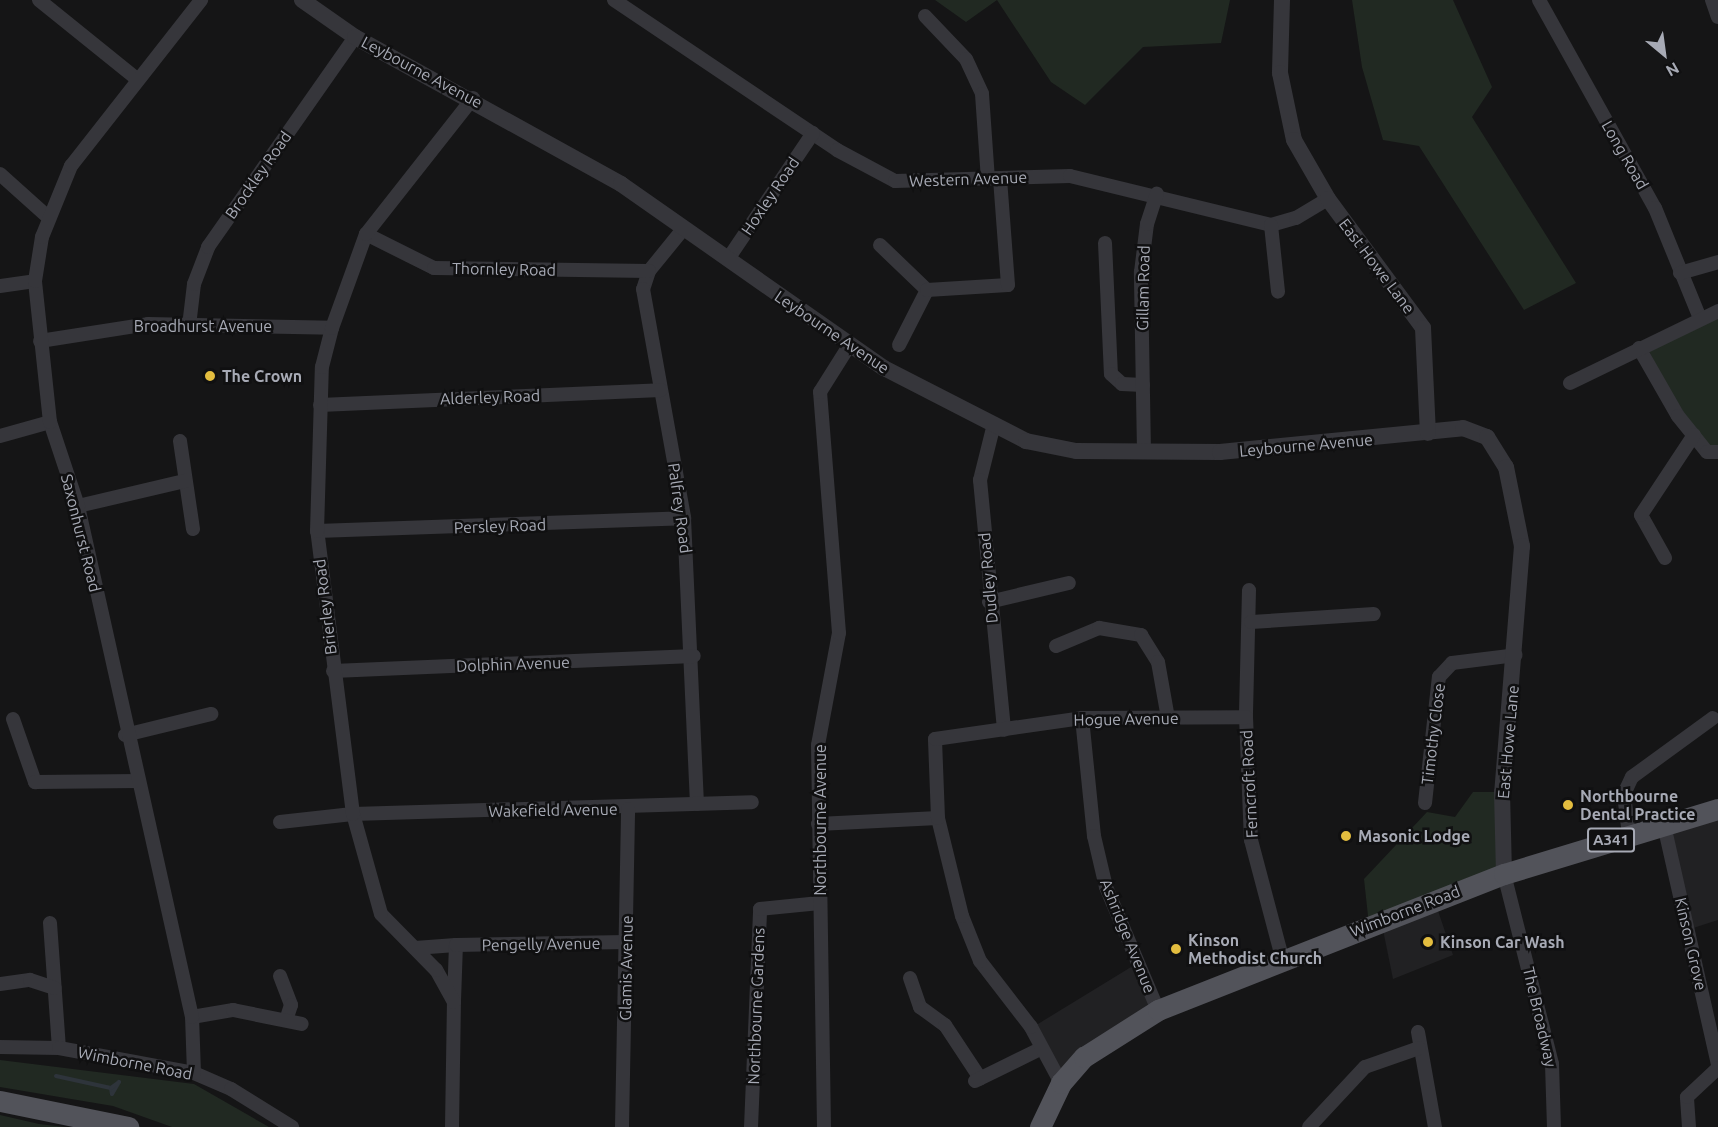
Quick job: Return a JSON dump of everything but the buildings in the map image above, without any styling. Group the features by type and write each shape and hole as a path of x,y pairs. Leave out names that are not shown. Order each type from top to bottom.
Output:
{"main road":[{"name":"Wimborne Road","path":"1040,1127 1061,1083 1111,1036 1158,1010 1282,957 1504,874 1718,809"},
{"path":"0,1101 128,1127"}],"street":[{"path":"39,0 138,79"},
{"name":"Saxonhurst Road","path":"194,1073 192,1017 139,781 125,735 78,507 50,422 35,281 48,217 71,166 201,0"},
{"name":"Leybourne Avenue","path":"302,0 355,37 572,153 684,228 849,345 993,428 1059,448 1220,453 1428,433"},
{"name":"Western Avenue","path":"614,0 813,133 895,182 1070,176 1157,194 1271,225"},
{"name":"East Howe Lane","path":"1282,0 1280,55 1288,119 1301,156 1328,200 1423,328 1428,433 1476,429 1493,444 1506,467 1522,546 1516,656 1502,792 1504,874"},
{"name":"Long Road","path":"1539,0 1655,208 1699,316"},
{"path":"1712,0 1718,18"},
{"path":"880,245 927,291 1008,285 986,117 979,85 966,59 924,16"},
{"name":"Brockley Road","path":"189,326 194,284 208,247 355,37"},
{"name":"Brierley Road","path":"454,1002 415,948 381,914 353,814 317,531 320,405 332,328 366,234 472,98"},
{"name":"Hoxley Road","path":"728,259 813,133"},
{"path":"0,174 48,217"},
{"name":"Gillam Road","path":"1144,452 1142,247 1157,194"},
{"path":"1278,292 1271,225 1288,222 1328,200"},
{"path":"649,271 684,228"},
{"name":"Thornley Road","path":"366,234 434,268 649,271"},
{"name":"Gillam Road","path":"1105,243 1112,374 1122,384 1143,385"},
{"path":"1680,273 1718,262"},
{"name":"Palfrey Road","path":"649,271 643,289 684,518 694,656 697,804"},
{"path":"0,286 35,281"},
{"path":"898,345 927,291"},
{"path":"1570,383 1699,316 1718,311"},
{"name":"Broadhurst Avenue","path":"40,341 148,324 332,328"},
{"name":"Northbourne Avenue","path":"824,1127 818,745 838,633 820,392 849,345"},
{"path":"1639,348 1694,435 1707,452 1718,452"},
{"name":"Alderley Road","path":"320,405 661,390"},
{"path":"0,436 50,422"},
{"name":"Dudley Road","path":"993,428 980,469 989,602 1004,730"},
{"path":"1665,558 1641,515 1694,435"},
{"path":"180,441 193,529"},
{"path":"78,507 185,481"},
{"name":"Persley Road","path":"317,531 684,518"},
{"path":"989,602 1069,583"},
{"name":"Ferncroft Road","path":"1249,590 1251,622 1246,717 1252,849 1282,957"},
{"path":"1235,609 1250,608"},
{"path":"1251,622 1359,608 1374,614"},
{"path":"1056,646 1099,628 1141,635 1158,662 1168,718"},
{"name":"Dolphin Avenue","path":"333,671 694,656"},
{"name":"Timothy Close","path":"1425,803 1439,677 1452,663 1516,656"},
{"path":"125,735 211,714"},
{"name":"Hogue Avenue","path":"938,818 936,739 1082,718 1246,717"},
{"name":"Ashridge Avenue","path":"1082,718 1094,836 1106,887 1158,1010"},
{"path":"1629,835 1624,794 1632,777 1713,718"},
{"path":"13,719 35,782 139,781"},
{"name":"Wakefield Avenue","path":"280,822 353,814 628,808 752,802"},
{"name":"Glamis Avenue","path":"622,1127 628,808"},
{"path":"818,824 938,818 962,916 980,961 1031,1027 1040,1049 1061,1083"},
{"name":"Kinson Grove","path":"1664,825 1718,1066"},
{"name":"The Broadway","path":"1504,874 1551,1064 1554,1127"},
{"name":"Northbourne Gardens","path":"751,1127 760,909 820,903"},
{"path":"50,922 59,1048"},
{"name":"Pengelly Avenue","path":"415,948 456,945 626,942"},
{"path":"452,1127 456,945"},
{"path":"280,976 291,1005 286,1020"},
{"path":"910,978 920,1008 945,1025 977,1079 1040,1049"},
{"path":"0,984 30,980 55,988"},
{"path":"192,1017 233,1010 302,1024"},
{"path":"1418,1032 1419,1048 1435,1127"},
{"name":"Wimborne Road","path":"0,1047 59,1048 194,1073 292,1127"},
{"path":"1309,1127 1365,1067 1419,1048"},
{"path":"1689,1127 1687,1097 1718,1066"}],"shaded area":[{"path":"935,0 997,0 966,22"},
{"path":"997,0 1230,0 1221,43 1143,47 1085,105 1051,82"},
{"path":"1352,0 1453,0 1492,87 1472,117 1576,283 1524,310 1419,146 1383,140 1362,67"},
{"path":"1718,317 1718,448 1708,447 1665,386 1649,351"},
{"path":"1473,792 1502,792 1504,874 1369,925 1364,879 1427,812 1455,817"},
{"path":"1718,809 1718,920 1687,930 1664,825"},
{"path":"1434,899 1453,955 1393,979 1381,920"},
{"path":"1136,964 1157,1010 1061,1080 1033,1027"},
{"path":"0,1060 194,1084 269,1127 172,1127 113,1106 0,1087"},
{"path":"0,1115 39,1124 65,1127 0,1127"}],"waterway":[{"path":"56,1076 111,1088 112,1094 119,1082 112,1087"}],"place":[{"name":"The Crown","path":"210,376"},
{"name":"Northbourne Dental Practice","path":"1568,805"},
{"name":"Masonic Lodge","path":"1346,836"},
{"name":"Kinson Car Wash","path":"1428,942"},
{"name":"Kinson Methodist Church","path":"1176,949"}]}
